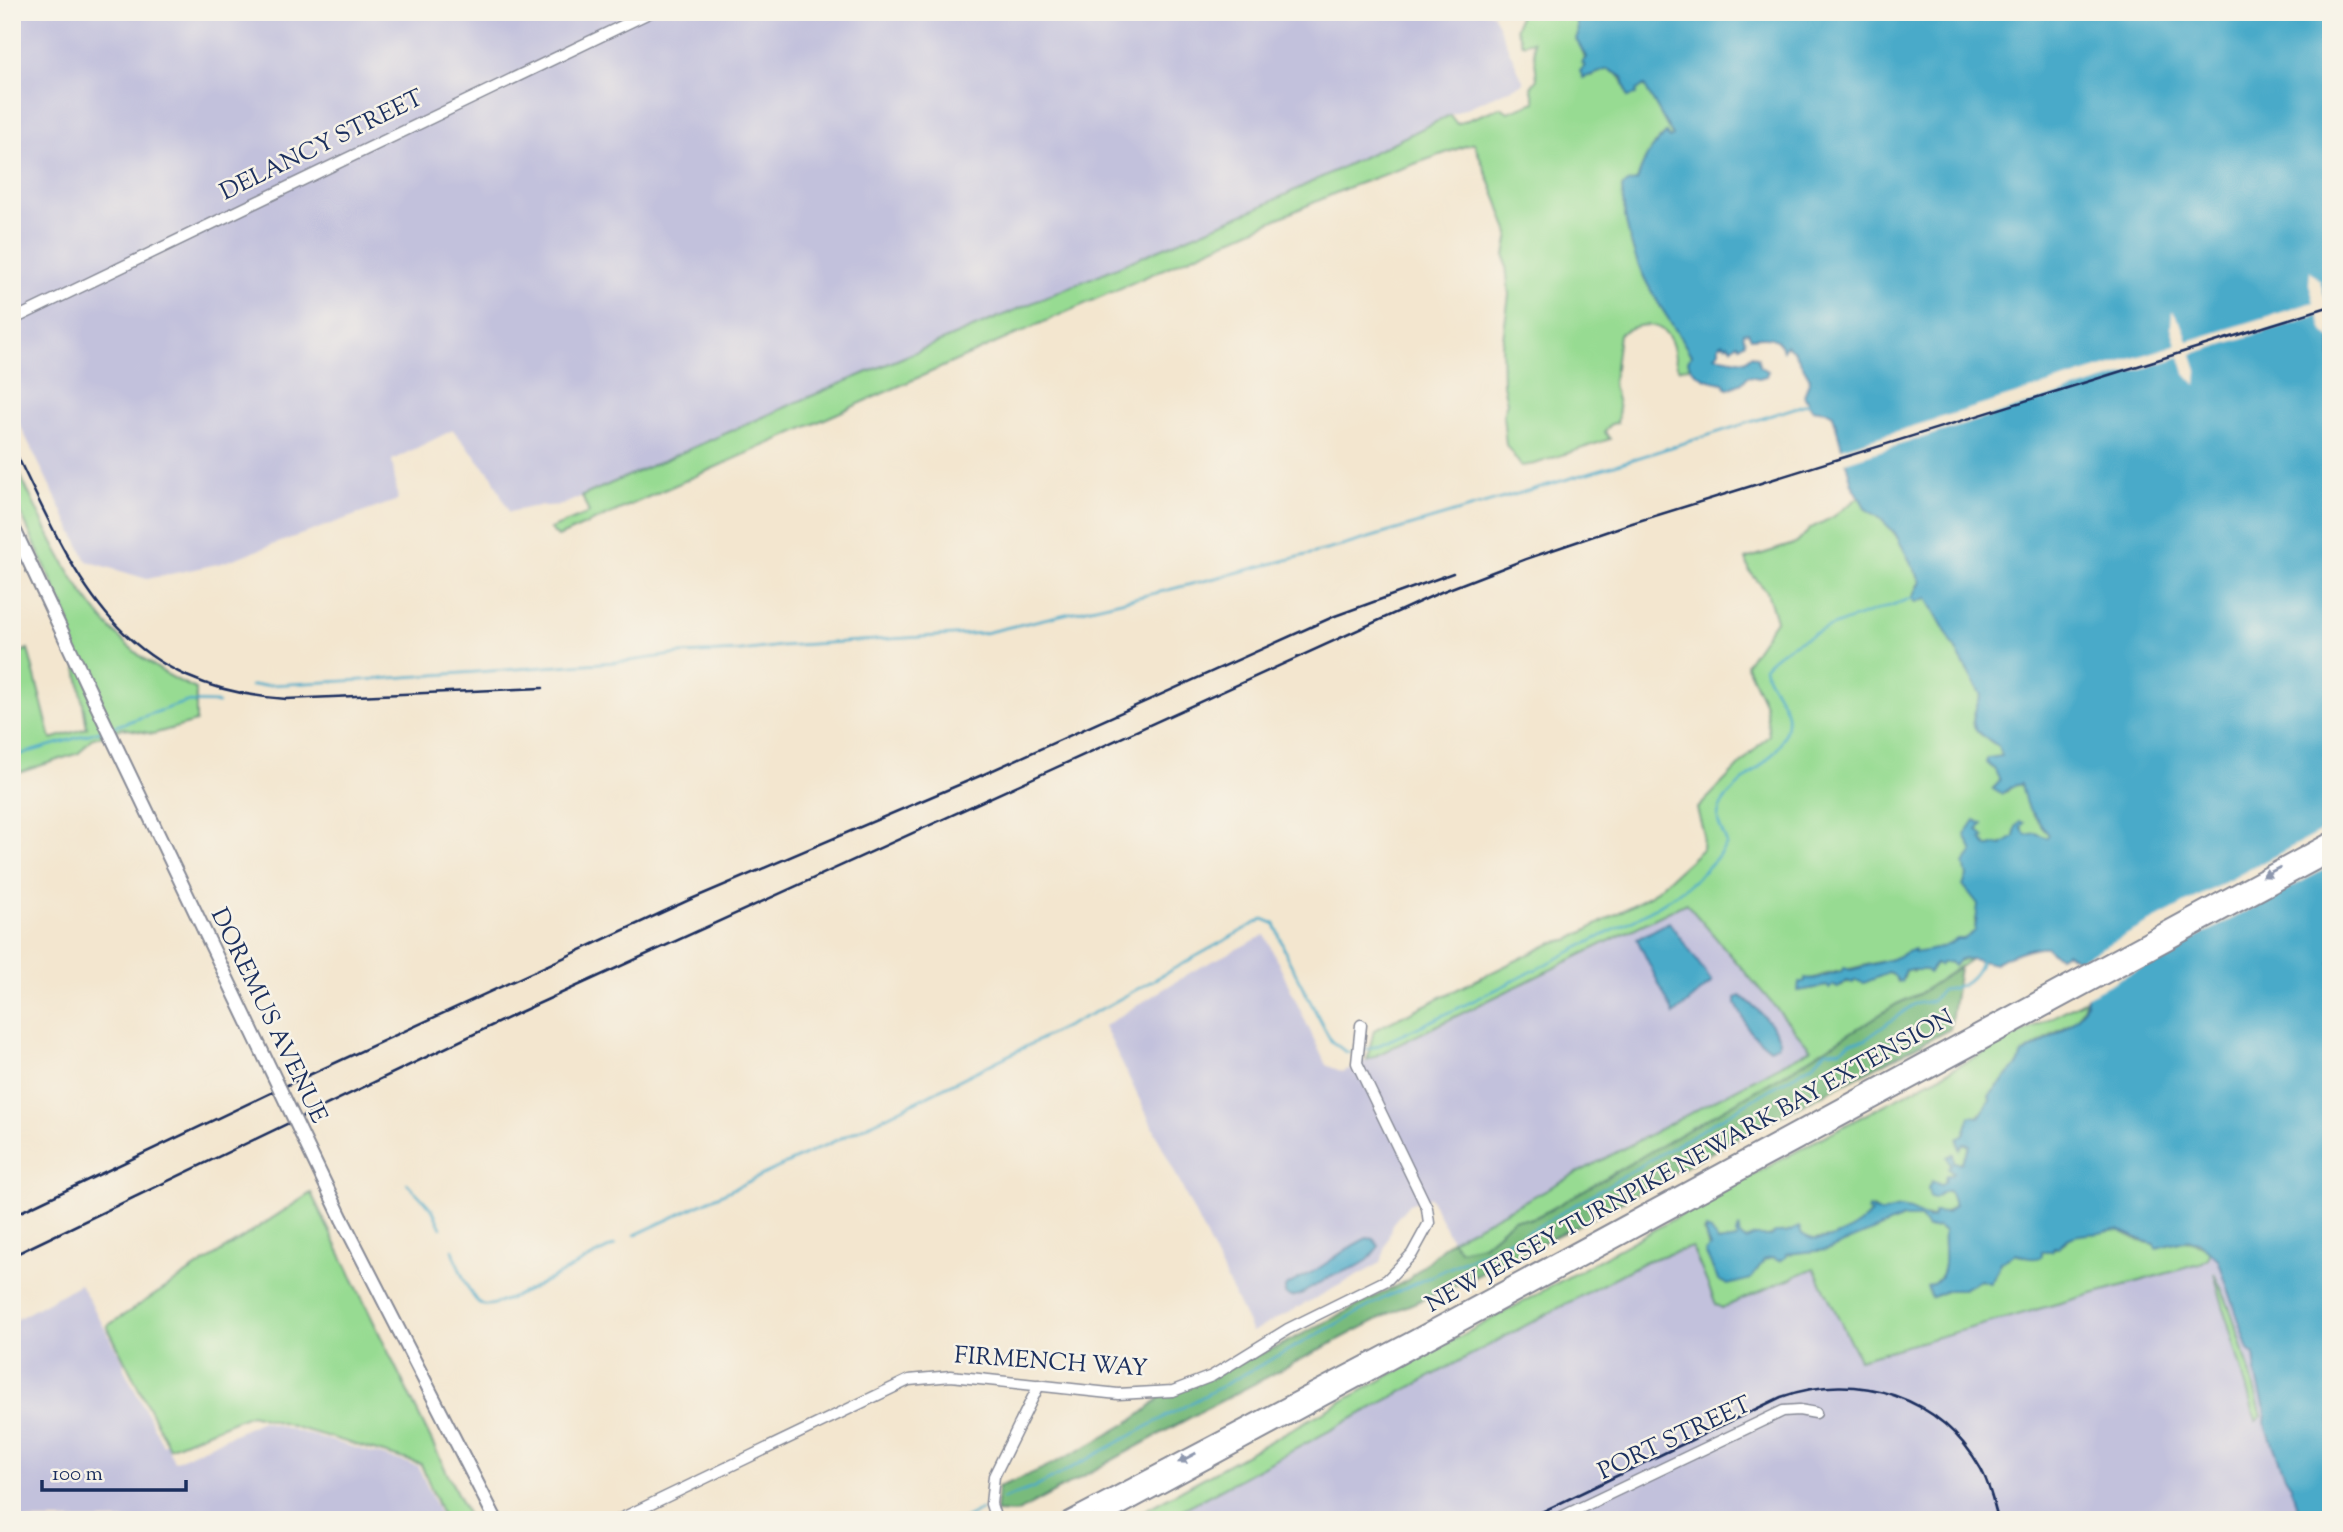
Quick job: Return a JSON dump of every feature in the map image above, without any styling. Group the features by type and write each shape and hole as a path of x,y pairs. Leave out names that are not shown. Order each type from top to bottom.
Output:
{"highway":[{"name":"NEW JERSEY TURNPIKE NEWARK BAY EXTENSION","path":"1068,1520 1449,1320 2331,840"},
{"name":"NEW JERSEY TURNPIKE NEWARK BAY EXTENSION","path":"1097,1520 2331,854"}],"main road":[{"name":"DOREMUS AVENUE","path":"12,525 342,1219 496,1520"}],"street":[{"name":"DELANCY STREET","path":"12,320 651,12"},
{"name":"FIRMENCH WAY","path":"618,1520 909,1380 951,1376 1118,1394 1173,1391 1212,1376 1288,1329 1387,1280 1412,1254 1429,1223 1427,1208 1357,1063 1361,1025"},
{"path":"996,1520 992,1504 994,1476 1039,1385"},
{"name":"PORT STREET","path":"1555,1520 1783,1411 1816,1413"}],"shaded area":[{"path":"12,12 1492,12 1524,83 1450,115 1262,206 802,400 562,505 509,512 492,476 453,430 392,460 398,500 222,563 147,579 87,561 12,409"},
{"path":"1686,903 1812,1049 1451,1240 1430,1197 1409,1204 1392,1224 1381,1263 1252,1332 1104,1026 1193,971 1265,935 1326,1065 1343,1072"},
{"path":"1813,1142 2210,1251 2218,1259 2249,1350 2254,1353 2265,1417 2285,1476 2291,1485 2300,1520 1127,1520"},
{"path":"80,1284 174,1462 262,1421 418,1466 442,1520 12,1520 12,1322"}],"green space":[{"path":"1520,12 1576,12 1576,39 1582,48 1591,76 1608,69 1613,71 1622,80 1628,97 1644,84 1673,137 1670,139 1666,133 1660,138 1648,154 1637,181 1622,187 1624,212 1636,259 1651,291 1691,356 1688,361 1690,367 1679,369 1669,338 1658,327 1643,325 1619,334 1613,385 1619,408 1617,423 1611,424 1605,432 1610,439 1535,464 1521,466 1506,445 1503,415 1507,402 1503,385 1502,346 1509,295 1505,255 1509,234 1474,143 1349,187 558,537 550,529 589,513 582,496 1262,206 1450,115 1457,124 1501,107 1508,112 1535,102 1531,87 1537,79 1533,41 1522,44 1516,28"},
{"path":"12,458 63,561 82,592 104,621 130,648 160,670 196,689 196,722 153,734 123,728 91,739 79,753 12,775 12,656 28,649 51,739 87,728 69,619 12,494"},
{"path":"1859,497 1902,544 1921,583 1916,592 1927,597 1981,695 1974,714 1974,726 1998,746 2002,756 1995,770 2001,781 1993,788 2006,792 2021,784 2034,816 2049,835 2048,839 2026,835 2021,828 2016,827 2015,837 1996,846 1987,846 1980,839 1984,838 1975,820 1973,852 1979,914 1975,921 1976,931 1965,940 1957,939 1949,946 1805,981 1799,991 1833,985 1838,987 1888,973 1895,976 1898,982 1909,969 1913,972 1915,969 1930,970 1935,964 1971,959 1919,994 1897,1004 1786,1073 1548,1211 1532,1219 1514,1219 1483,1245 1460,1250 1451,1240 1811,1049 1686,903 1367,1060 1374,1030 1552,943 1571,939 1651,895 1702,849 1703,831 1697,809 1769,735 1765,705 1746,664 1776,620 1767,592 1750,572 1746,559 1797,543 1811,528 1833,517"},
{"path":"1959,967 1950,1029 1739,1137 1600,1214 1464,1282 1390,1313 1202,1411 1016,1513 996,1512 998,1487 1040,1470 1094,1442 1136,1418 1161,1396 1281,1345 1408,1280 1451,1240 1460,1250 1483,1245 1514,1219 1532,1219 1548,1211 1786,1073 1897,1004 1919,994"},
{"path":"2087,999 2077,1019 2022,1054 2019,1063 1989,1096 1990,1100 1964,1135 1958,1138 1959,1148 1964,1144 1971,1145 1961,1163 1951,1164 1953,1171 1951,1175 1946,1175 1945,1182 1941,1185 1949,1191 1955,1205 1945,1213 1927,1217 1892,1210 1881,1213 1873,1208 1864,1221 1850,1231 1825,1239 1784,1232 1746,1240 1739,1235 1737,1239 1718,1242 1711,1231 1706,1230 1704,1231 1709,1249 1743,1280 1750,1279 1764,1260 1779,1260 1786,1254 1860,1236 1903,1218 1920,1218 1927,1228 1938,1227 1944,1232 1943,1268 1931,1286 1931,1298 1948,1290 1961,1290 1980,1280 1990,1283 2000,1262 2016,1253 2026,1257 2059,1247 2072,1236 2083,1233 2118,1230 2140,1241 2154,1244 2156,1248 2170,1243 2190,1242 2210,1251 2209,1257 2200,1264 1859,1359 1814,1268 1722,1308 1716,1304 1692,1247 1646,1261 1163,1520 1127,1520 1813,1142"},
{"path":"311,1193 470,1520 444,1520 421,1464 251,1414 169,1448 107,1326"},
{"path":"2214,1274 2229,1306 2247,1362 2262,1416 2256,1421"}],"water":[{"path":"1576,12 2331,12 2331,1520 2300,1520 2291,1485 2265,1423 2266,1412 2254,1354 2249,1350 2218,1259 2199,1242 2188,1240 2156,1248 2154,1244 2117,1230 2077,1235 2067,1239 2059,1247 2054,1247 2052,1251 2042,1251 2042,1256 2039,1257 2029,1258 2016,1253 2000,1262 1990,1283 1980,1280 1961,1290 1948,1290 1931,1298 1927,1287 1935,1283 1943,1271 1944,1232 1938,1227 1927,1228 1920,1218 1903,1218 1827,1250 1786,1254 1786,1257 1779,1261 1772,1258 1764,1260 1751,1279 1728,1285 1718,1280 1705,1252 1710,1247 1706,1229 1711,1231 1718,1242 1737,1239 1736,1233 1740,1227 1739,1235 1746,1240 1754,1236 1786,1233 1799,1227 1802,1234 1820,1240 1853,1228 1871,1213 1867,1211 1869,1208 1881,1213 1899,1208 1911,1210 1928,1219 1934,1217 1934,1212 1947,1213 1955,1205 1949,1191 1934,1198 1930,1197 1928,1188 1932,1181 1941,1185 1945,1182 1946,1175 1953,1172 1948,1168 1951,1164 1947,1157 1953,1154 1954,1162 1961,1163 1970,1145 1964,1144 1959,1149 1958,1138 1964,1134 1970,1116 1979,1117 1990,1100 1989,1096 2019,1063 2022,1054 2061,1031 2079,1016 2087,994 2079,961 2066,952 2059,956 2047,947 2028,949 1995,964 1960,959 1954,966 1950,962 1940,966 1935,964 1929,973 1926,970 1906,970 1901,982 1892,973 1888,973 1864,983 1855,980 1853,983 1847,981 1838,987 1834,985 1830,989 1827,986 1798,991 1799,983 1805,981 1805,978 1823,977 1841,972 1844,968 1851,970 1892,959 1914,949 1914,953 1937,949 1957,939 1964,939 1975,931 1978,904 1963,885 1967,876 1964,864 1973,852 1965,835 1975,820 1983,824 1978,830 1988,847 2002,845 2014,837 2020,822 2024,823 2021,828 2026,835 2036,833 2047,838 2049,835 2026,804 2021,784 2001,794 1993,789 2000,781 1995,770 1986,762 1988,758 2002,756 1998,746 1974,726 1974,714 1981,695 1927,598 1916,602 1912,598 1921,582 1895,533 1866,509 1852,484 1833,415 1812,409 1804,396 1810,379 1794,351 1786,345 1783,350 1774,339 1751,338 1748,332 1743,333 1745,342 1740,346 1738,343 1732,348 1724,343 1719,345 1715,356 1745,361 1752,355 1758,358 1759,366 1768,371 1766,376 1748,376 1742,383 1728,389 1723,383 1702,377 1690,366 1688,361 1691,355 1651,291 1636,259 1624,212 1622,187 1637,181 1648,154 1666,133 1669,138 1673,136 1644,85 1637,90 1636,95 1628,97 1623,77 1608,69 1583,78 1580,71 1585,66 1582,63 1586,57 1576,39"},
{"path":"1669,922 1712,982 1674,1015 1637,939"},
{"path":"1740,996 1769,1023 1778,1036 1778,1045 1769,1048 1751,1033 1736,1004 1736,998"},
{"path":"1367,1238 1373,1239 1379,1246 1368,1260 1301,1294 1291,1297 1285,1294 1285,1287"}],"pier":[{"path":"2310,270 2320,281 2325,298 2331,297 2331,339 2323,331 2318,315 2192,354 2197,370 2196,385 2185,373 2180,357 1842,463 1839,449 2176,345 2171,327 2172,311 2182,324 2188,341 2314,302 2309,284"},
{"path":"2331,826 2331,866 2084,998 2075,962"}],"waterway":[{"path":"251,686 629,661 679,654 984,633 1342,546 1615,465 1810,403"},
{"path":"1361,1051 1450,1012 1613,930 1656,907 1695,880 1727,844 1718,822 1721,806 1740,783 1767,760 1778,747 1785,732 1786,709 1764,667 1777,655 1812,634 1912,598"},
{"path":"113,727 186,702 218,703"},
{"path":"12,757 103,730"},
{"path":"635,1235 873,1123 1107,1006 1263,919 1275,924 1287,957 1331,1041 1346,1052 1355,1052"},
{"path":"1003,1499 1038,1486 1388,1296 1534,1229 1813,1064 1826,1051 1840,1050 1851,1042 1865,1040 1914,1004 1932,1001 1942,990 1966,982 1981,961"},
{"path":"407,1183 432,1209 441,1228"},
{"path":"453,1250 473,1297 483,1305 527,1291 615,1245"},
{"path":"962,1520 981,1510"}],"railway":[{"path":"12,1256 518,1013 1441,592 1526,559 1629,524 2331,306"},
{"path":"12,445 58,540 82,581 110,618 142,649 181,673 228,690 286,699 543,688"},
{"path":"12,1216 296,1081 689,900 982,775 1335,616 1453,573"},
{"path":"1525,1520 1781,1397 1810,1389 1839,1387 1867,1389 1895,1396 1920,1407 1943,1423 1964,1444 1981,1469 1998,1520"}]}
